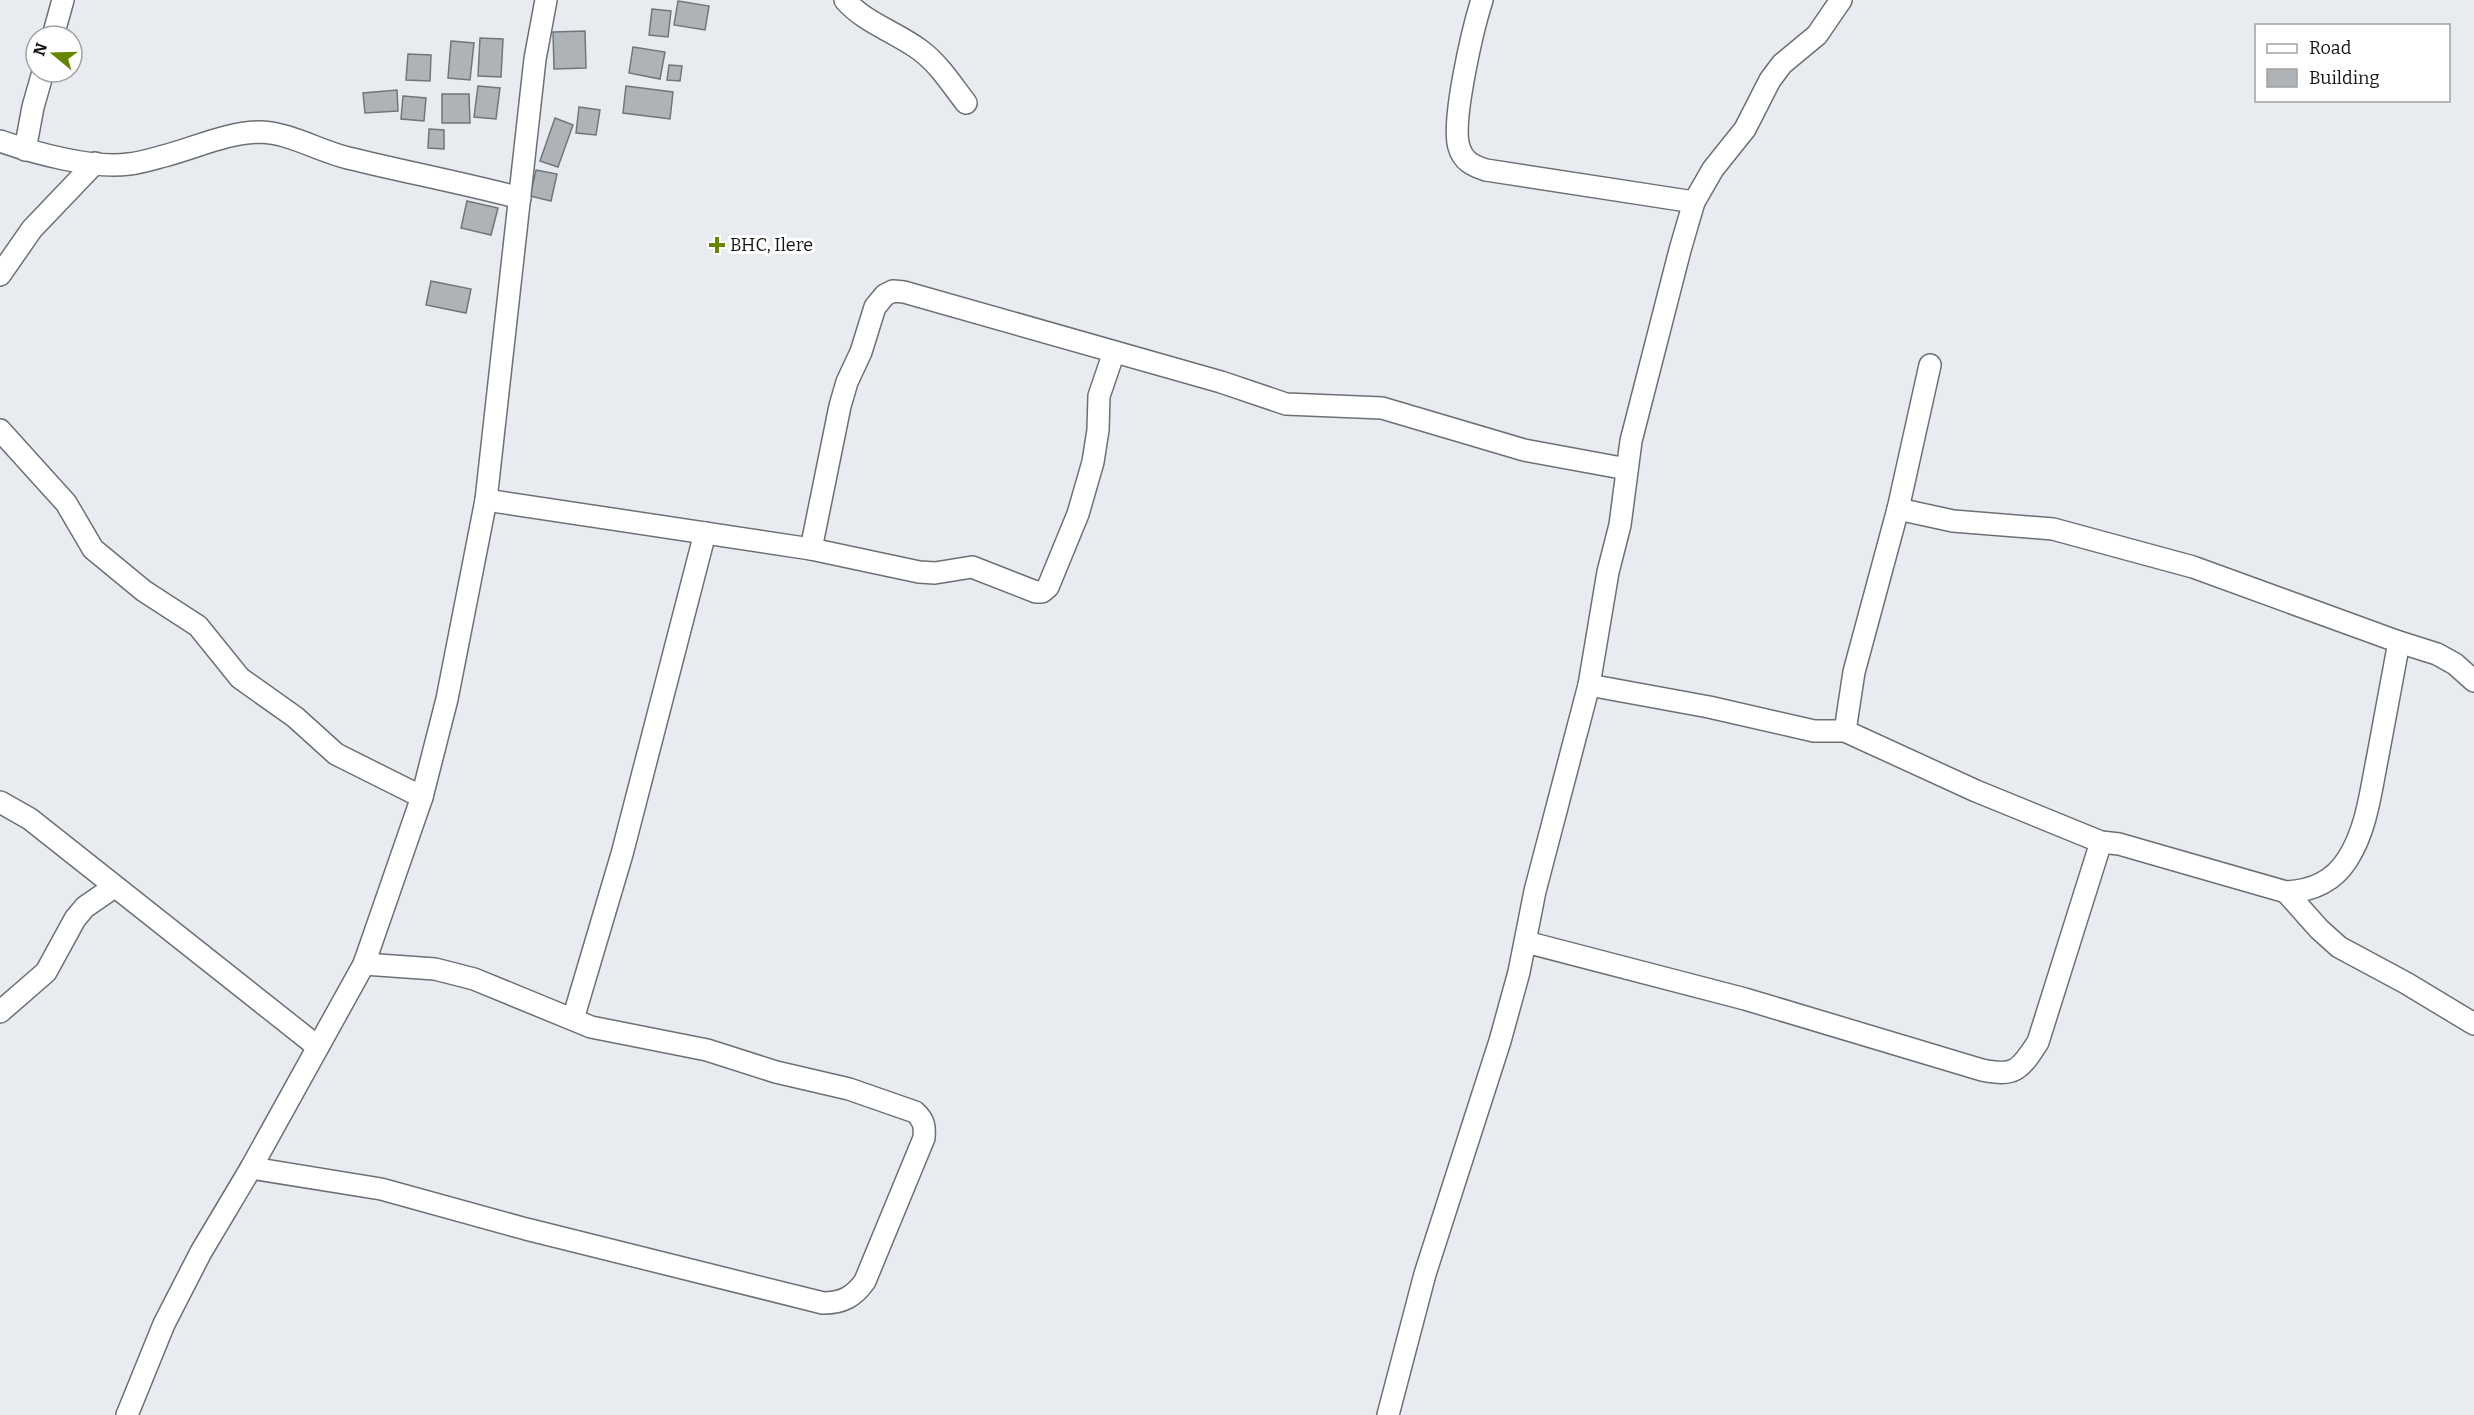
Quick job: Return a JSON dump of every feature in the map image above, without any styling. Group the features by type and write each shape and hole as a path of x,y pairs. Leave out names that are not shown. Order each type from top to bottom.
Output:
{"street":[{"path":"56,24 63,0"},
{"path":"127,1415 165,1324 201,1252 364,964 422,797 447,699 486,500 535,59 546,0"},
{"path":"845,0 861,16 919,50 935,63 966,104"},
{"path":"1482,0 1472,40 1456,136 1459,150 1465,160 1486,170 1694,202"},
{"path":"1388,1415 1425,1274 1500,1041 1526,942 1535,891 1589,685 1608,573 1620,525 1631,441 1694,202 1713,169 1745,129 1770,80 1782,64 1817,35 1841,0"},
{"path":"25,150 40,84"},
{"path":"0,141 25,150 95,164 130,164 232,136 260,132 279,134 348,158 435,176 520,198"},
{"path":"0,275 32,229 95,164"},
{"path":"811,549 847,382 861,352 875,308 885,295 893,291 904,292 1114,352 1286,404 1382,408 1524,450 1627,469"},
{"path":"486,500 811,549 919,572 935,573 972,567 1036,592 1042,592 1048,587 1078,514 1093,462 1098,430 1099,396 1114,352"},
{"path":"1845,731 1858,654 1898,509 1930,365"},
{"path":"0,430 66,503 93,549 144,591 198,626 240,678 295,717 336,754 422,797"},
{"path":"1898,509 1953,521 2053,529 2193,567 2437,654 2455,664 2474,681"},
{"path":"573,1019 622,854 705,532"},
{"path":"1589,685 1709,707 1814,730 1845,731 1976,791 2101,842 2119,844 2286,892 2305,891 2326,882 2346,861 2358,839 2373,781 2399,642"},
{"path":"0,802 30,819 318,1047"},
{"path":"1526,942 1745,999 2004,1074 2024,1064 2038,1042 2101,842"},
{"path":"0,1012 46,972 75,919 85,907 114,887"},
{"path":"2286,892 2319,929 2340,947 2474,1024"},
{"path":"250,1168 381,1190 526,1229 823,1303 833,1303 855,1294 865,1281 924,1138 925,1127 922,1118 915,1112 849,1089 776,1072 707,1050 604,1031 474,979 435,969 364,964"}],"building":[{"path":"678,1 709,6 705,30 674,25"},
{"path":"652,9 671,11 668,37 649,35"},
{"path":"585,31 586,68 554,69 553,32"},
{"path":"480,38 503,39 501,77 478,76"},
{"path":"451,41 474,43 470,80 448,78"},
{"path":"633,47 665,52 660,79 629,73"},
{"path":"408,54 431,55 430,81 406,80"},
{"path":"669,65 682,66 680,81 667,80"},
{"path":"478,86 500,88 496,119 474,117"},
{"path":"626,86 673,92 670,119 623,113"},
{"path":"397,90 398,111 365,113 363,93"},
{"path":"442,94 469,94 470,123 442,123"},
{"path":"403,96 426,98 424,121 401,119"},
{"path":"579,107 600,110 596,135 576,133"},
{"path":"555,118 573,125 558,167 540,161"},
{"path":"429,129 444,130 444,149 428,148"},
{"path":"536,170 557,174 551,201 530,196"},
{"path":"467,201 498,208 491,235 461,228"},
{"path":"431,281 471,289 466,313 426,305"}],"place":[{"name":"BHC, Ilere","path":"717,245"}]}
